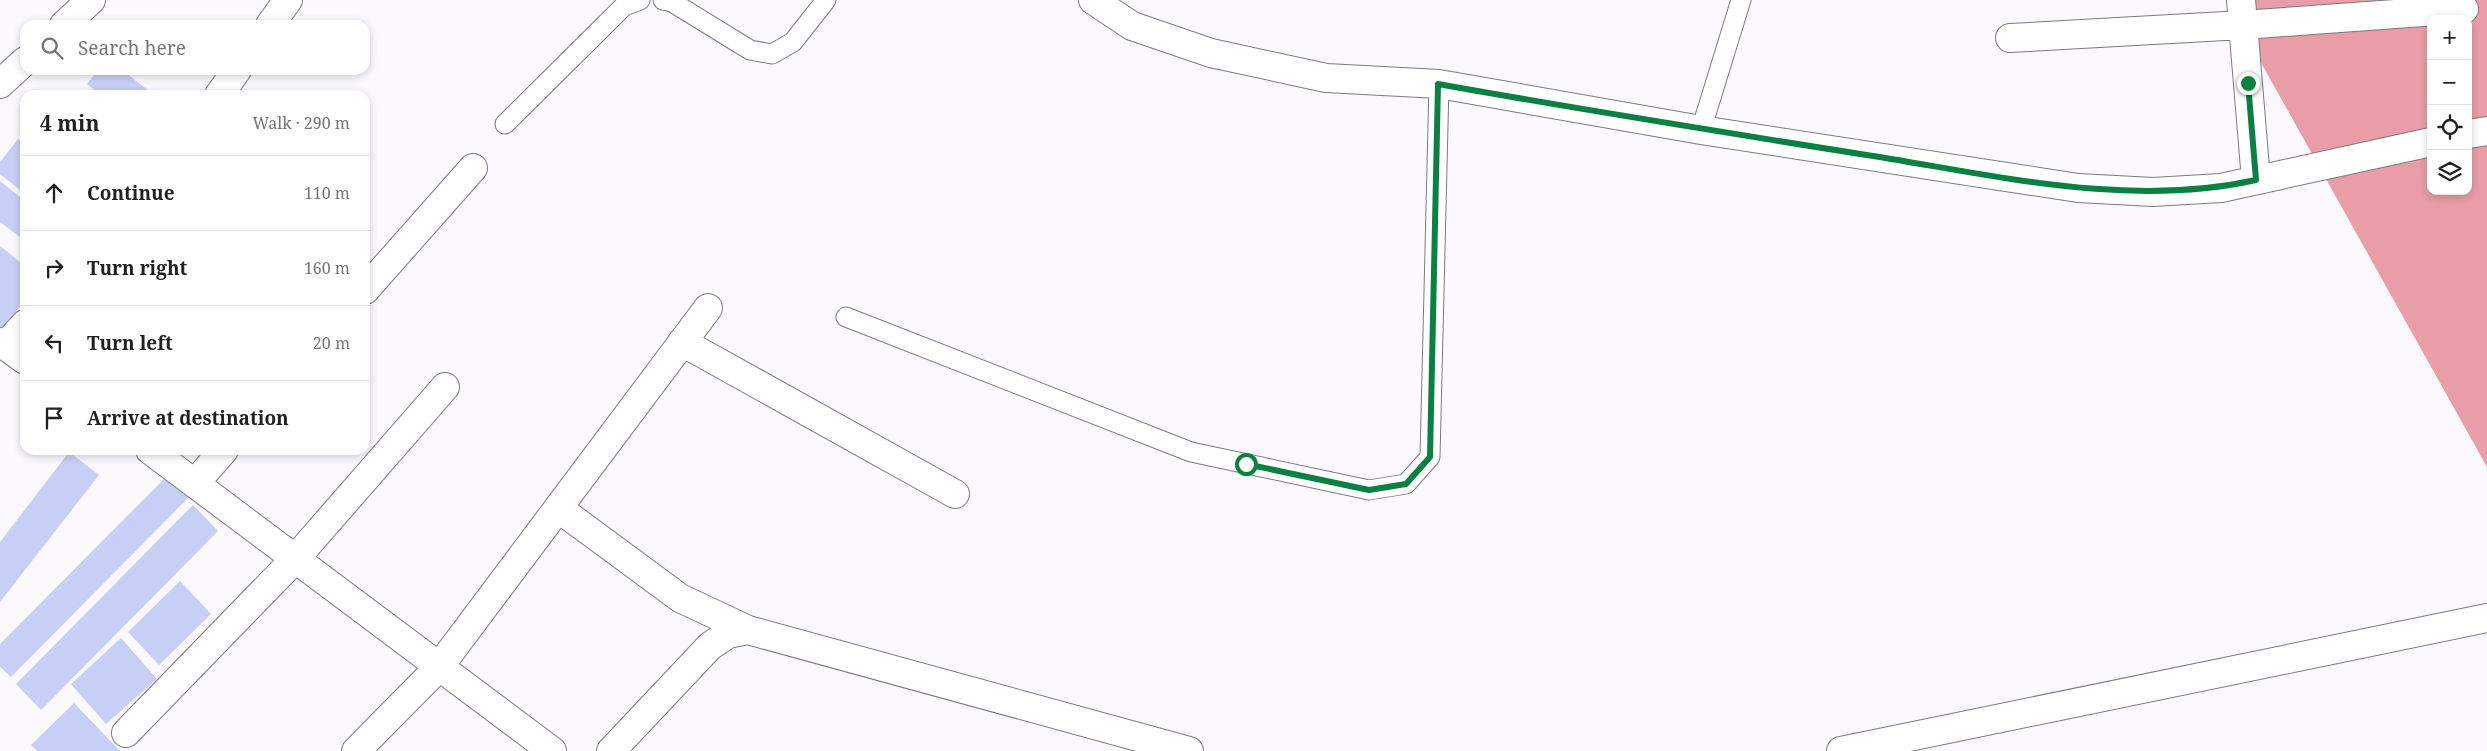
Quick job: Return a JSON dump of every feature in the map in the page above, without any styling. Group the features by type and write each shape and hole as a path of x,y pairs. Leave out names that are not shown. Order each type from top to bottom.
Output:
{"street":[{"path":"69,20 91,0"},
{"path":"274,20 288,0"},
{"path":"1093,0 1132,26 1211,53 1326,78 1438,84 1701,130 2078,188 2153,192 2221,188 2427,143"},
{"path":"2010,38 2242,12 2464,9"},
{"path":"2242,12 2256,180"},
{"path":"0,84 20,66"},
{"path":"223,90 233,75"},
{"path":"370,284 473,168"},
{"path":"356,751 439,667 708,308"},
{"path":"10,349 20,332"},
{"path":"682,342 955,494"},
{"path":"126,733 295,559 445,387"},
{"path":"157,455 552,751"},
{"path":"195,483 220,455"},
{"path":"558,508 680,598 748,630 1189,751"},
{"path":"1841,751 2487,618"},
{"path":"611,751 710,646 728,634 748,630"}],"lane":[{"path":"505,124 624,6 640,0"},
{"path":"663,0 672,2 750,50 772,54 793,42 826,0"},
{"path":"1701,130 1741,0"},
{"path":"846,317 1191,452 1369,490 1406,484 1430,457 1438,84"}],"shaded area":[{"path":"2226,0 2487,0 2487,467"}],"building":[{"path":"94,75 128,75 148,90 94,90 87,84"},
{"path":"18,139 20,141 20,190 0,174 0,162"},
{"path":"0,181 20,197 20,237 0,222"},
{"path":"0,246 20,262 20,306 0,332"},
{"path":"67,455 73,455 99,475 0,602 0,542"},
{"path":"169,474 190,496 11,677 0,667 0,644"},
{"path":"193,505 218,531 41,710 16,684"},
{"path":"180,581 211,614 159,665 128,632"},
{"path":"121,638 157,679 106,724 71,684"},
{"path":"74,703 120,751 37,751 31,745"}],"route":[{"path":"1246,464 1369,490 1406,484 1430,457 1438,84 1701,130 2078,188 2153,192 2221,188 2256,180 2248,83"}]}
